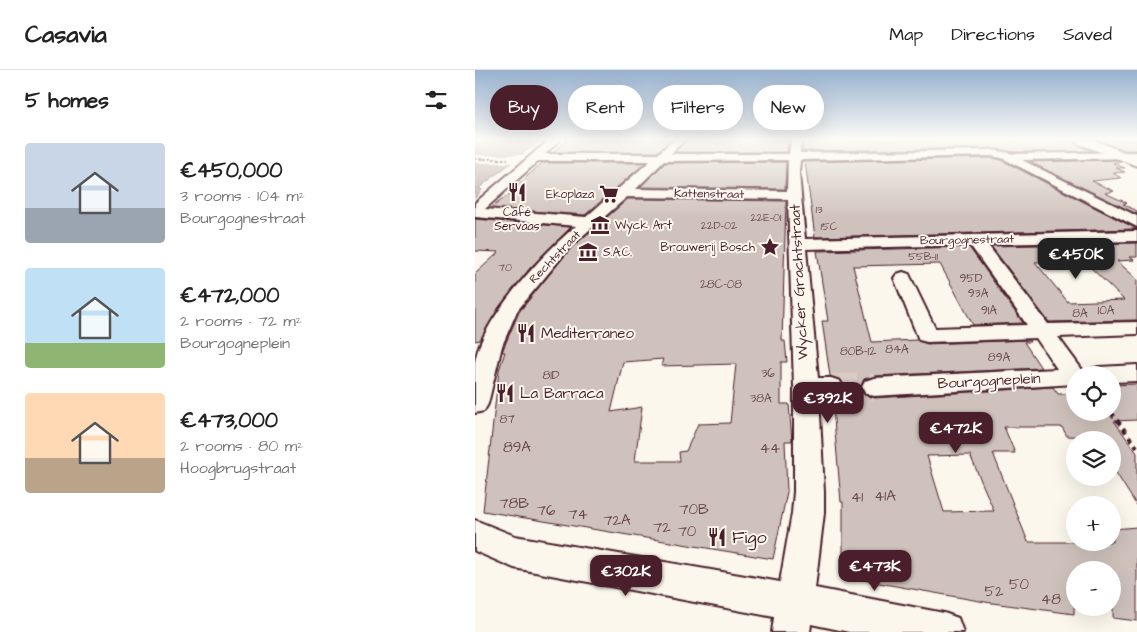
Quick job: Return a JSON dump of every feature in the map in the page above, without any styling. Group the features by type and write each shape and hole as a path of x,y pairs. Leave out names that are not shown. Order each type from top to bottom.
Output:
{"street":[{"path":"475,212 527,166"},
{"name":"Rechtstraat","path":"475,404 491,346 508,310 552,257 652,166"},
{"name":"Wycker Grachtstraat","path":"793,617 809,492 818,387 796,244 794,166"},
{"path":"1024,166 1137,222"},
{"name":"Kattenstraat","path":"624,193 794,195"},
{"path":"475,212 589,222"},
{"name":"Bourgognestraat","path":"796,244 1137,236"},
{"name":"Bourgogneplein","path":"875,387 1075,376 975,240"},
{"path":"903,278 927,335 1137,328"},
{"path":"1121,374 1137,373"},
{"path":"475,535 514,552 793,617 944,632"}],"path":[{"path":"1118,421 1137,446"}],"shaded area":[{"path":"475,166 507,166 479,188 482,190 475,198"}],"building":[{"path":"538,166 641,166 585,215 491,208 518,188 514,188"},
{"path":"662,166 786,166 785,189 640,187"},
{"path":"806,166 1013,166 1137,229 815,237"},
{"path":"1039,166 1121,166 1125,168 1116,168 1125,172 1113,173 1121,178 1092,181 1114,191 1105,193 1127,203 1123,204 1137,211 1137,214"},
{"path":"628,199 786,201 782,341 785,341 787,362 781,362 781,404 789,404 792,441 785,441 787,492 773,559 483,511 499,370 505,352 502,352 519,312 571,248","holes":["663,359 661,366 736,364 730,423 698,424 686,451 679,452 680,461 635,461 642,407 611,412 623,362"]},
{"path":"475,219 571,227 530,268 499,307 480,340 475,341 475,274 499,252 475,251"},
{"path":"1137,243 1137,257 1130,257 1134,260 1117,261 1137,279 1137,320 1049,322 991,246","holes":["1083,260 1124,300 1068,302 1035,262"]},
{"path":"969,247 1023,323 973,325 940,264 853,266 872,342 917,340 927,344 1029,340 1030,342 1024,342 1041,368 874,376 864,379 860,388 864,395 874,398 1053,387 1058,394 1066,394 1066,421 1114,421 1137,453 1137,506 1121,481 1121,431 1066,431 1066,434 1062,427 1004,427 1015,453 993,453 1028,542 1066,542 1066,551 1121,551 1121,528 1137,527 1137,621 1113,618 1113,616 1121,616 1121,561 1066,561 1066,613 985,602 849,577 843,568 843,502 841,502 832,396 842,394 845,386 841,379 830,376 822,321 828,321 817,251","holes":["970,455 994,511 944,512 927,456"]},
{"path":"1137,384 1137,420 1121,421 1121,385"}],"tunnel":[{"path":"831,387 874,387"}],"place":[{"name":"Café Servaas","path":"517,192"},
{"name":"Ekoplaza","path":"609,194"},
{"name":"Wyck Art","path":"600,225"},
{"name":"Brouwerij Bosch","path":"770,247"},
{"name":"S.A.C.","path":"588,252"},
{"name":"Mediterraneo","path":"526,333"},
{"name":"La Barraca","path":"505,393"},
{"name":"Figo","path":"717,537"}]}
